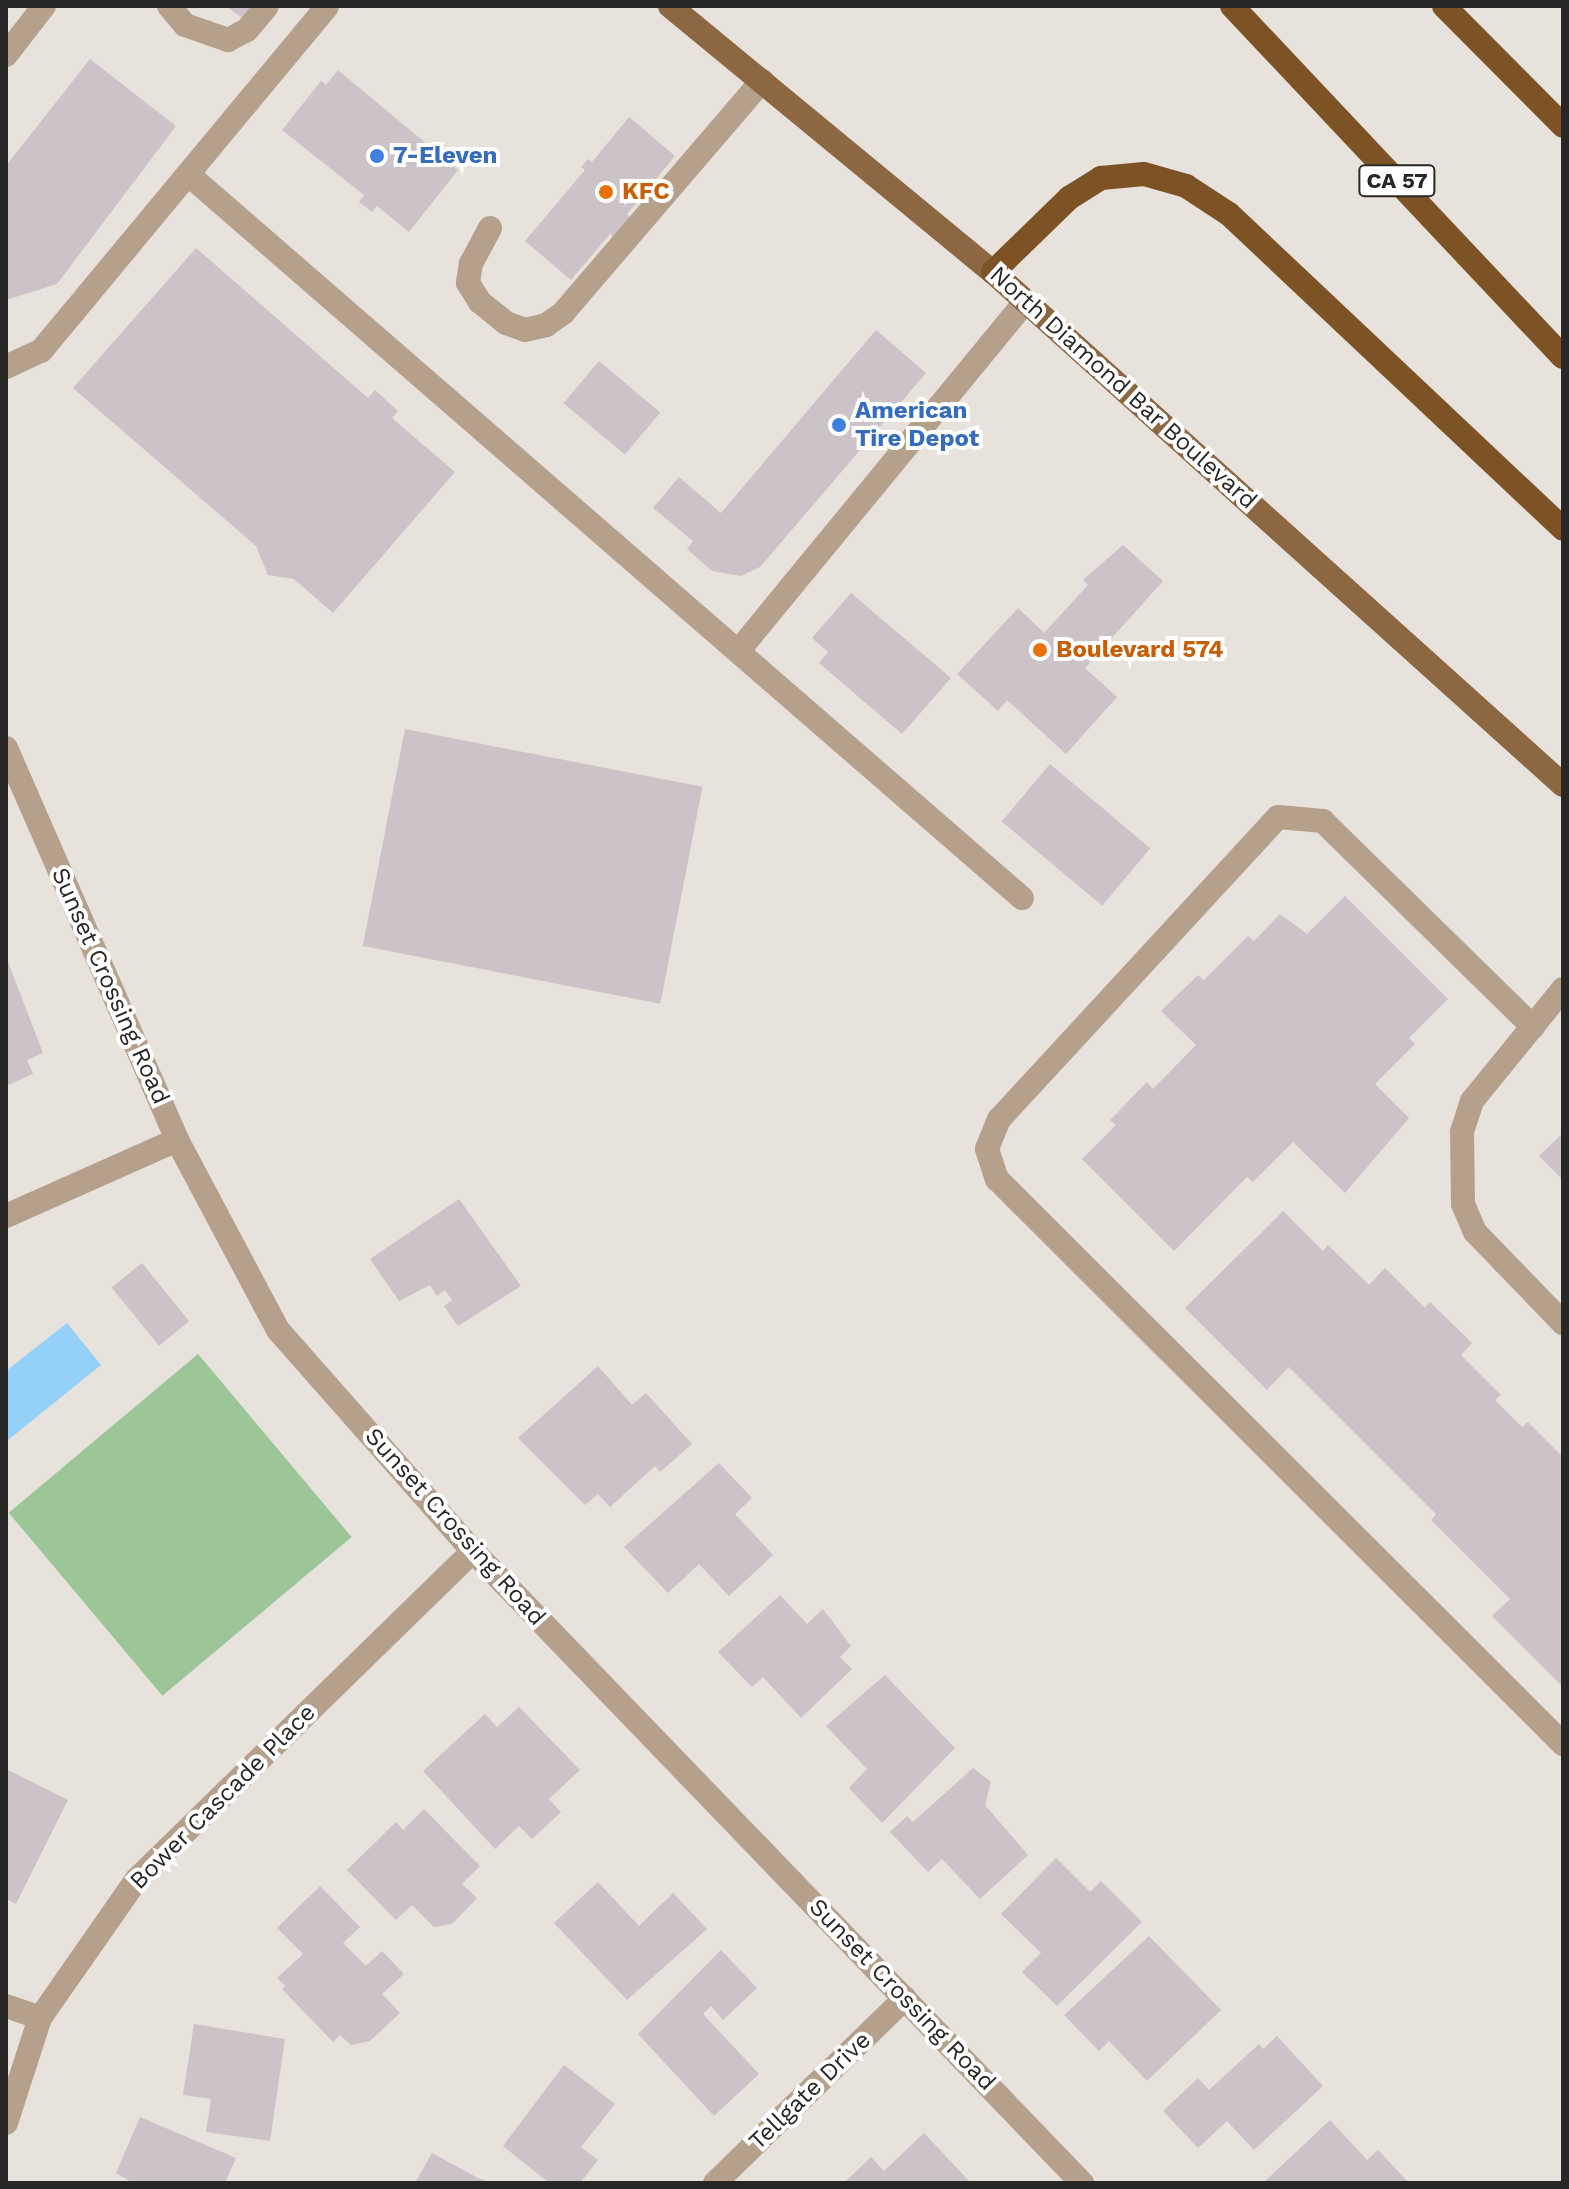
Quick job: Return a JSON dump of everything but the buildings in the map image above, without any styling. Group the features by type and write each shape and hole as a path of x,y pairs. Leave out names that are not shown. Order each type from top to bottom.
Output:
{"highway":[{"name":"CA 57","path":"1232,6 1563,357"},
{"path":"1444,6 1563,126"},
{"path":"993,272 1069,198 1101,178 1144,174 1186,186 1229,214 1563,529"}],"main road":[{"name":"North Diamond Bar Boulevard","path":"670,6 993,272 1563,785"}],"street":[{"path":"6,55 44,6"},
{"path":"169,6 185,25 228,40 247,30 267,6"},
{"path":"6,367 41,351 327,6"},
{"path":"490,228 471,263 468,283 480,302 506,323 525,330 546,325 563,313 762,81"},
{"path":"189,175 740,649 1022,898"},
{"path":"740,649 1026,301"},
{"name":"Sunset Crossing Road","path":"8,756 177,1140 278,1330 473,1551 1082,2183"},
{"path":"1533,1027 1323,821 1278,817 999,1119 987,1149 997,1179 1563,1744"},
{"path":"1563,989 1472,1101 1462,1132 1463,1204 1489,1252 1563,1323"},
{"path":"6,1216 177,1140"},
{"name":"Bower Cascade Place","path":"6,2123 40,2018 137,1879 473,1551"},
{"name":"Tellgate Drive","path":"715,2183 905,1998"},
{"path":"6,2006 40,2018"}],"green space":[{"path":"198,1354 352,1537 162,1696 9,1513"}],"water":[{"path":"67,1323 101,1365 8,1440 6,1371"}],"place":[{"name":"7-Eleven","path":"377,156"},
{"name":"KFC","path":"606,192"},
{"name":"American Tire Depot","path":"839,425"},
{"name":"Boulevard 574","path":"1040,650"}]}
